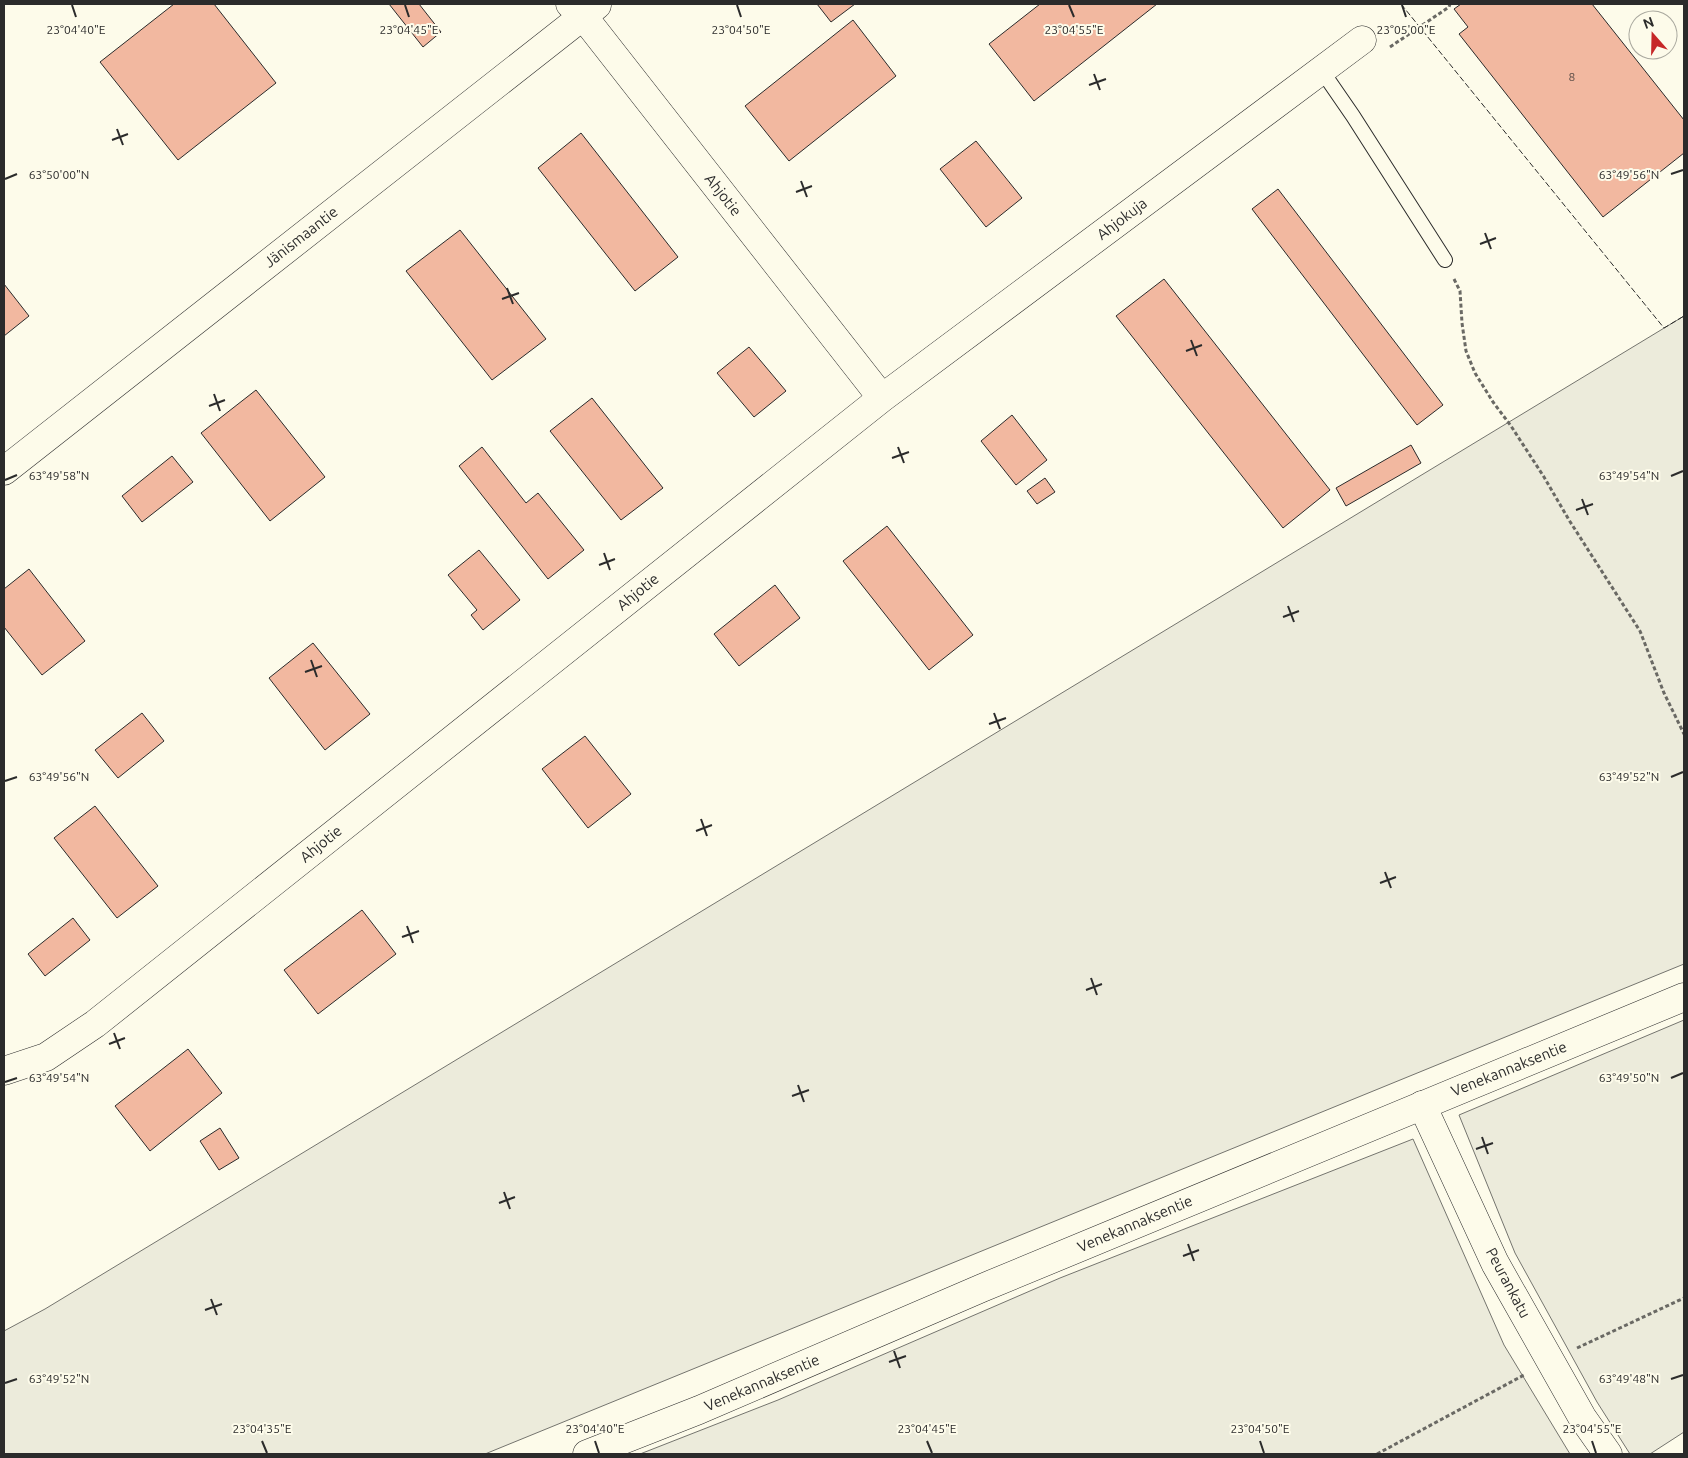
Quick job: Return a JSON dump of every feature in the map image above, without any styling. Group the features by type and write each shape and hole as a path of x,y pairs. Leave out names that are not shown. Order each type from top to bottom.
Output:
{"street":[{"name":"Ahjotie","path":"4,1071 46,1057 95,1024 882,398 584,8"},
{"name":"Jänismaantie","path":"4,471 584,8"},
{"name":"Ahjokuja","path":"882,398 1362,40"},
{"name":"Venekannaksentie","path":"587,1454 699,1410 991,1284 1684,997"},
{"name":"Peurankatu","path":"1422,1105 1495,1262 1582,1417 1608,1454"}],"lane":[{"path":"1322,71 1445,260"}],"path":[{"path":"1362,40 1386,49 1449,7 1450,4"},
{"path":"1445,260 1460,291 1466,351 1475,373 1544,477 1569,520 1640,631 1664,693 1684,734"}],"shaded area":[{"path":"1684,316 1684,964 485,1454 4,1454 4,1331 45,1309"},
{"path":"1684,1020 1684,1432 1650,1454 1630,1454 1597,1402 1515,1253 1459,1115"},
{"path":"1413,1139 1504,1345 1570,1454 640,1454 778,1400 1060,1278"}],"building":[{"path":"174,4 214,4 276,83 178,160 100,62"},
{"path":"389,4 419,4 441,32 423,47"},
{"path":"817,4 855,4 831,22"},
{"path":"1040,4 1157,4 1034,101 989,44"},
{"path":"1461,4 1592,4 1628,49 1628,60 1636,60 1684,120 1684,153 1603,217 1459,34 1468,27 1454,9"},
{"path":"853,20 896,76 789,161 745,106"},
{"path":"581,133 678,257 635,291 538,168"},
{"path":"976,141 1022,198 986,227 940,169"},
{"path":"1278,189 1443,405 1417,425 1252,209"},
{"path":"460,230 546,339 492,380 406,271"},
{"path":"1164,279 1330,490 1283,528 1116,316"},
{"path":"4,284 29,316 4,336"},
{"path":"749,347 786,391 754,417 717,373"},
{"path":"256,390 325,477 270,521 201,433"},
{"path":"592,398 663,488 621,520 550,431"},
{"path":"1012,415 1047,460 1016,485 981,441"},
{"path":"1411,445 1421,463 1346,506 1336,488"},
{"path":"482,447 526,503 538,493 584,550 548,579 459,466"},
{"path":"172,456 193,482 142,522 122,496"},
{"path":"1045,478 1055,492 1037,504 1027,491"},
{"path":"887,526 973,635 929,670 843,561"},
{"path":"479,550 520,600 483,630 471,615 477,610 448,575"},
{"path":"29,569 85,641 42,675 4,627 4,589"},
{"path":"775,585 800,618 739,666 714,634"},
{"path":"313,643 370,714 325,750 269,678"},
{"path":"142,713 164,741 118,778 95,750"},
{"path":"585,736 631,794 588,828 542,769"},
{"path":"95,806 158,886 117,918 54,838"},
{"path":"362,910 396,954 318,1014 284,970"},
{"path":"73,918 90,940 45,976 28,954"},
{"path":"188,1049 222,1093 150,1151 115,1106"},
{"path":"220,1128 239,1158 219,1170 200,1141"}],"fence":[{"path":"1401,4 1664,328 1684,316"}]}
